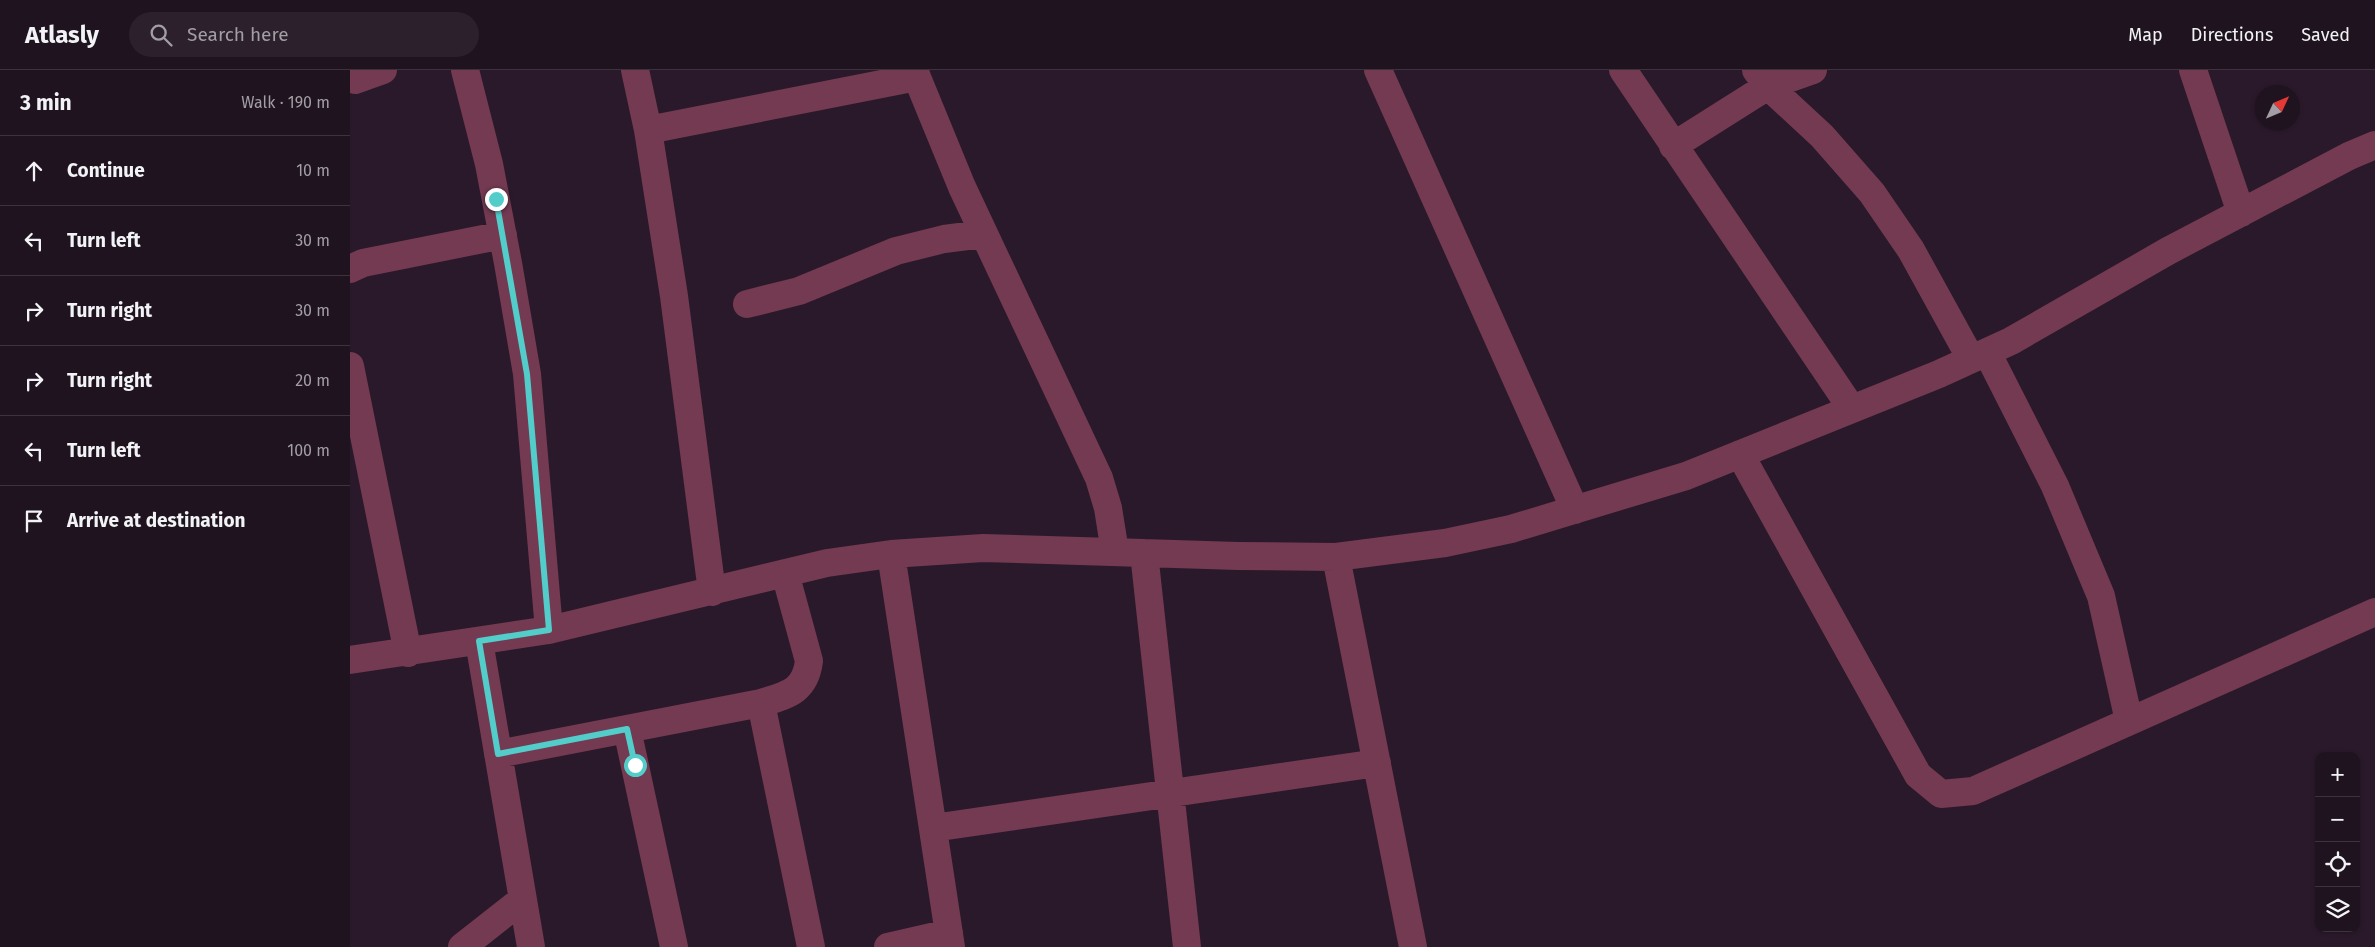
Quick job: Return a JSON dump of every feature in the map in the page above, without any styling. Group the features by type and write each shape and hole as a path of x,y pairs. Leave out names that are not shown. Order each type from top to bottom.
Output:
{"street":[{"path":"355,80 383,70"},
{"path":"465,70 489,164 527,374 549,630"},
{"path":"635,70 648,130 674,296 712,592"},
{"path":"1378,70 1575,510"},
{"path":"1623,70 1852,409"},
{"path":"1673,146 1762,78 1813,70"},
{"path":"2193,70 2241,212"},
{"path":"648,130 916,73 983,234 1099,478 1108,508 1115,552"},
{"path":"1762,78 1822,136 1872,193 1979,356 2055,486 2101,596 2129,722"},
{"path":"350,660 549,630 827,563 891,554 983,548 1336,557 1446,543 1511,529 1686,476 1979,356 2011,341 2168,251 2241,212 2349,156 2375,145"},
{"path":"747,304 799,291 896,251 944,239 983,234"},
{"path":"350,269 363,263 503,235"},
{"path":"350,366 408,652"},
{"path":"1740,454 1918,775 1940,794 1973,791 2375,612"},
{"path":"1144,553 1186,947"},
{"path":"888,947 950,940 891,554"},
{"path":"1336,557 1413,947"},
{"path":"498,754 761,703 789,695 798,688 807,673 809,661 784,573"},
{"path":"479,641 532,947"},
{"path":"761,703 811,947"},
{"path":"627,729 674,947"},
{"path":"933,828 1377,763"},
{"path":"462,947 523,899"}],"route":[{"path":"496,199 527,374 549,630 479,641 498,754 627,729 635,765"}]}
